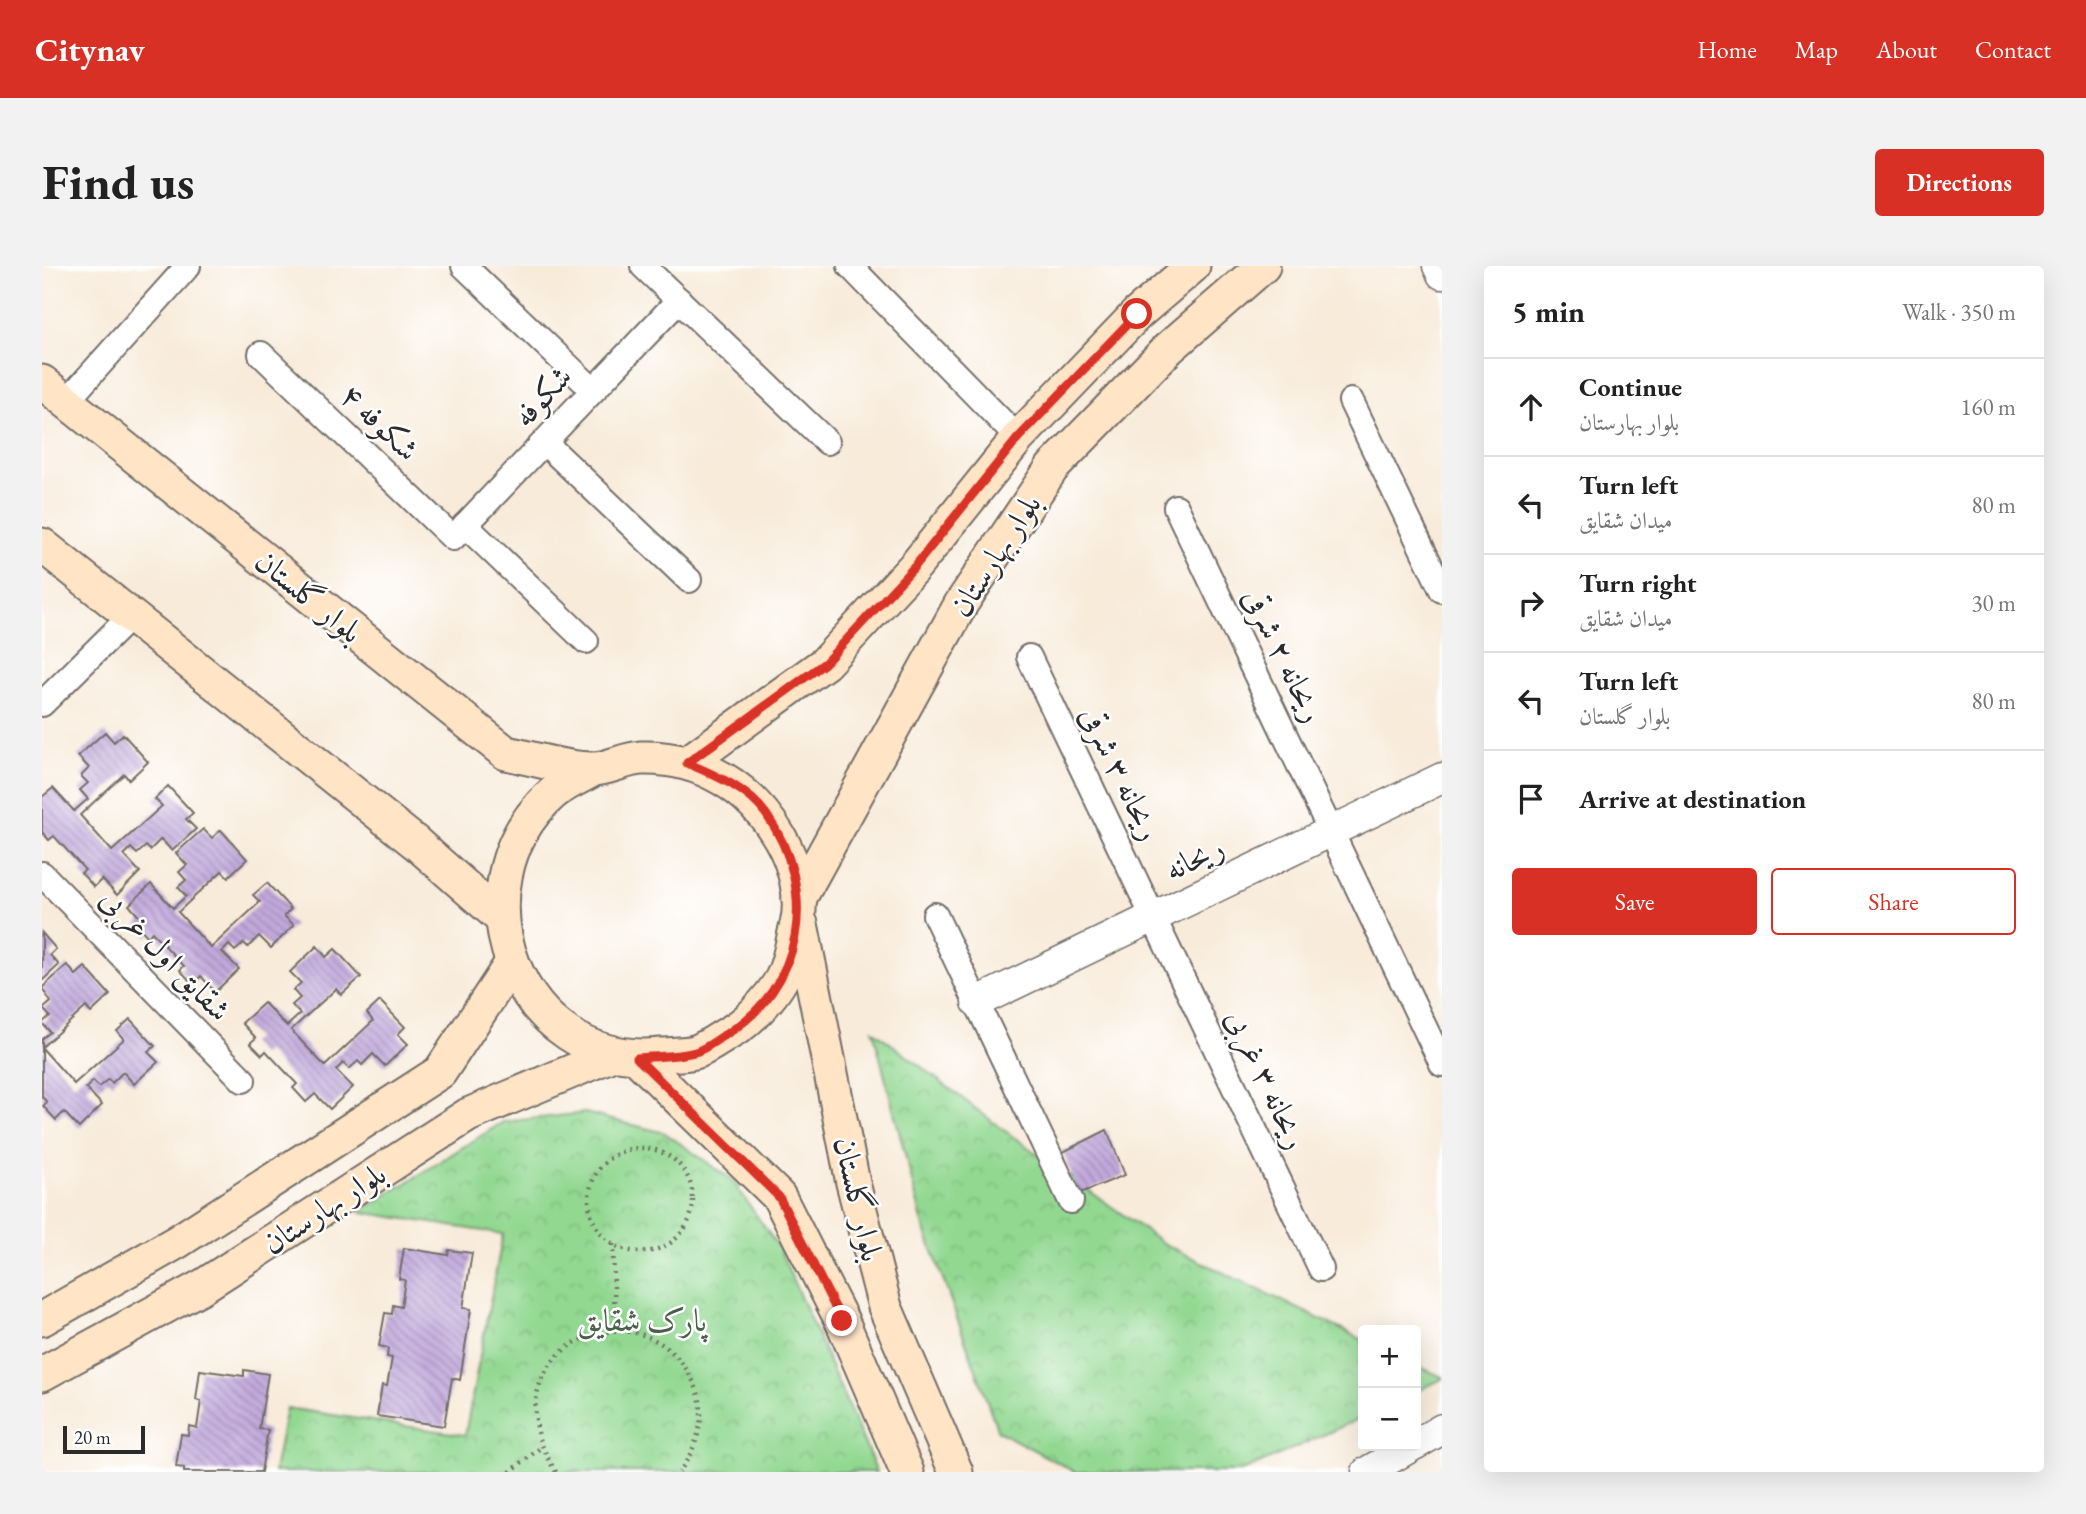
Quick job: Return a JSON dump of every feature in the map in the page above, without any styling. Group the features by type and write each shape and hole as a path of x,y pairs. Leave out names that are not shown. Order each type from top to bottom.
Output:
{"main road":[{"name":"بلوار بهارستان","path":"687,763 825,663 916,565 1018,438 1137,314 1193,266"},
{"name":"بلوار بهارستان","path":"799,907 961,604 1052,468 1168,348 1263,266"},
{"name":"بلوار گلستان","path":"54,392 506,753 594,769 640,758 687,763 730,781 765,812 789,853 853,1183 885,1307 956,1472"},
{"path":"42,545 416,843 500,918"},
{"path":"594,769 554,793 523,828 505,871 500,918 511,964 534,1004 570,1035 625,1056 696,1051 749,1021 785,973 799,907"},
{"name":"بلوار بهارستان","path":"42,1320 177,1242 440,1072 511,964"},
{"name":"بلوار گلستان","path":"625,1056 779,1197 842,1321 907,1472"},
{"name":"بلوار بهارستان","path":"42,1374 203,1286 468,1115 625,1056"}],"street":[{"path":"54,392 188,266"},
{"path":"464,266 593,390"},
{"path":"643,266 827,442"},
{"path":"850,266 1018,438"},
{"path":"1438,266 1442,274"},
{"name":"شکوفه","path":"459,532 679,300"},
{"name":"شکوفه ۴","path":"261,354 459,532 586,641"},
{"path":"1351,401 1442,590"},
{"path":"544,442 689,580"},
{"name":"ریحانه ۲ شرقی","path":"1176,507 1442,1064"},
{"path":"42,704 131,616"},
{"name":"ریحانه ۳ شرقی","path":"1029,657 1153,917"},
{"name":"ریحانه","path":"977,1002 1442,778"},
{"name":"شقایق اول غربی","path":"42,874 243,1080"},
{"path":"936,915 1071,1201"},
{"name":"ریحانه ۳ غربی","path":"1153,917 1321,1269"},
{"path":"1421,1441 1442,1429"},
{"path":"1367,1472 1404,1451"}],"path":[{"path":"613,1244 644,1252 652,1251 674,1241 685,1229 692,1203 688,1177 677,1162 662,1152 645,1148 627,1150 611,1158 598,1171 591,1186 591,1211 601,1233 613,1244 615,1330"},
{"path":"556,1472 540,1448 534,1422 536,1395 547,1369 565,1349 588,1336 615,1330 643,1334 668,1347 687,1367 699,1392 702,1420 695,1448 680,1472"},
{"path":"510,1472 540,1448"}],"green space":[{"path":"873,1030 1001,1128 1164,1244 1358,1338 1358,1419 1241,1472 1075,1472 998,1431 923,1224"},
{"name":"پارک شقایق","path":"585,1113 665,1133 732,1180 779,1248 877,1472 274,1472 286,1408 465,1435 503,1234 360,1212 503,1122"},
{"path":"1421,1367 1442,1377 1421,1390"}],"building":[{"path":"105,732 114,742 123,734 148,762 129,780 124,774 80,815 112,851 162,806 155,799 168,786 193,813 186,819 196,829 172,851 161,839 150,850 146,846 137,854 131,848 124,855 140,872 117,895 102,879 94,887 81,873 85,870 54,836 49,840 42,832 42,797 53,788 74,811 88,799 80,790 88,783 81,776 89,768 78,756"},
{"path":"203,829 212,838 221,830 247,859 228,877 222,871 178,912 211,948 260,902 253,895 267,883 291,909 284,916 294,925 271,948 259,936 248,947 244,943 235,951 229,945 222,952 239,969 215,992 201,976 193,984 180,970 184,966 152,932 148,937 137,925 142,920 129,905 151,884 173,908 186,896 178,887 186,880 179,872 187,865 176,853"},
{"path":"42,933 56,949 50,955 59,965 42,981"},
{"path":"317,946 326,957 335,949 361,977 341,995 336,989 291,1030 325,1066 373,1021 367,1013 380,1001 405,1027 398,1034 408,1044 385,1066 373,1054 362,1065 358,1061 349,1069 343,1063 336,1070 353,1087 330,1109 315,1094 306,1102 293,1088 297,1084 266,1051 262,1055 250,1043 256,1038 242,1023 264,1003 287,1026 300,1014 292,1005 300,998 293,990 301,983 290,972"},
{"path":"67,965 76,975 85,967 110,995 91,1013 86,1007 42,1047 42,1039 50,1032 42,1023 50,1016 43,1009 51,1002 42,988"},
{"path":"130,1019 155,1046 148,1052 158,1062 134,1084 123,1072 112,1083 108,1079 99,1087 93,1081 86,1088 102,1105 79,1128 64,1112 56,1120 43,1106 47,1102 42,1097 42,1048 74,1084 124,1039 117,1031"},
{"path":"1107,1130 1125,1175 1078,1194 1063,1152"},
{"path":"404,1248 448,1255 449,1250 472,1253 463,1308 471,1309 460,1380 452,1378 444,1426 377,1416 382,1385 387,1386 392,1358 387,1357 388,1348 379,1346 385,1313 392,1314 393,1305 401,1307 405,1280 399,1279"},
{"path":"200,1370 244,1376 244,1370 268,1374 259,1429 268,1430 261,1472 184,1472 184,1468 176,1467 181,1434 188,1435 189,1426 197,1428 201,1401 196,1400"}],"route":[{"path":"842,1321 779,1197 637,1058 696,1051 749,1021 785,973 799,915 799,899 789,853 765,812 730,781 687,763 825,663 916,565 1018,438 1137,314"}]}
